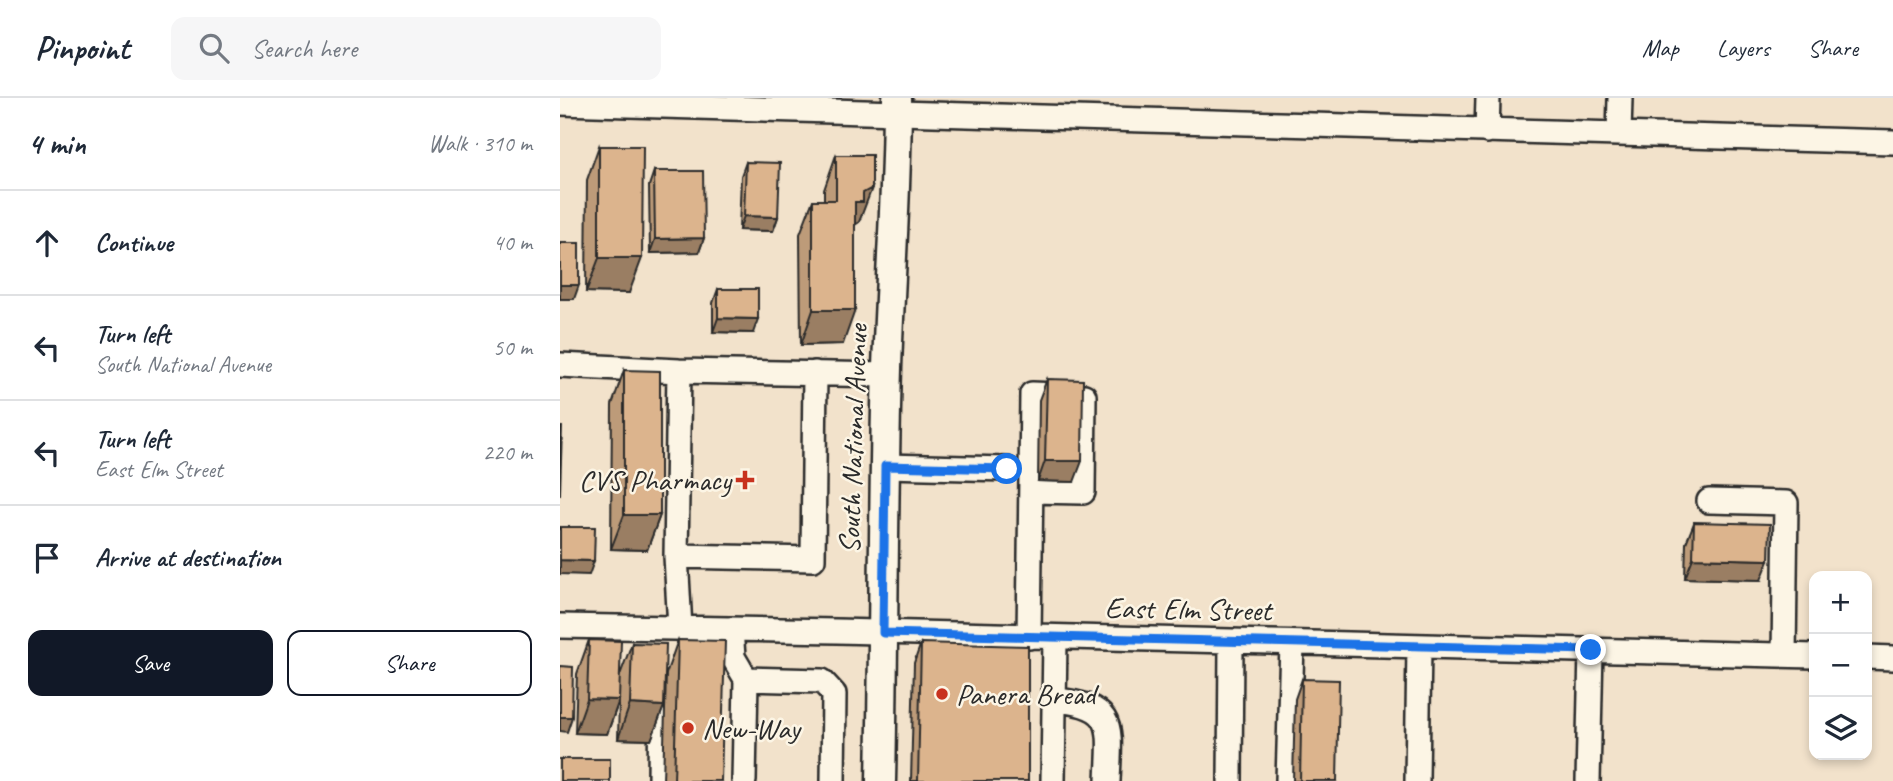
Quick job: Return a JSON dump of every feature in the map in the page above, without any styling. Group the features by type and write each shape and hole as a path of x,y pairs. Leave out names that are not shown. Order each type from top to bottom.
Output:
{"main road":[{"name":"South National Avenue","path":"881,781 887,375 897,105"}],"street":[{"path":"1487,131 1488,98"},
{"path":"1619,134 1620,98"},
{"path":"560,103 897,105 1487,131 1893,142"},
{"path":"560,365 679,371 887,375"},
{"path":"660,781 662,661 671,628 676,556 679,371"},
{"path":"676,556 813,559 815,373"},
{"path":"1028,637 1032,394 1084,396 1083,492 1031,491"},
{"path":"885,466 1007,469"},
{"path":"1709,501 1786,503 1784,655"},
{"name":"East Elm Street","path":"560,626 1809,656"},
{"path":"731,629 733,657 746,679 744,781"},
{"path":"1053,781 1055,638"},
{"path":"1230,781 1231,642"},
{"path":"1288,781 1292,643"},
{"path":"1417,781 1419,646"},
{"path":"1588,781 1591,650"},
{"path":"1872,657 1893,658"},
{"path":"746,679 822,681 834,694 833,781"},
{"path":"1054,700 1079,702 1102,713 1108,734 1108,781"}],"building":[{"path":"599,146 643,146 642,258 599,258"},
{"path":"836,155 872,155 872,188 863,193 863,202 855,202 855,310 813,310 813,200 836,200"},
{"path":"746,162 780,163 778,217 744,216"},
{"path":"654,171 703,171 704,238 655,239"},
{"path":"560,243 579,243 579,285 560,285"},
{"path":"718,289 758,289 758,319 718,318"},
{"path":"624,370 660,371 660,515 624,515"},
{"path":"1047,379 1083,380 1082,461 1045,461"},
{"path":"560,427 562,427 560,495"},
{"path":"1694,522 1770,524 1769,560 1693,558"},
{"path":"560,527 595,527 594,561 560,560"},
{"path":"589,640 621,641 619,700 587,699"},
{"path":"678,640 725,641 721,781 674,781"},
{"path":"632,643 666,644 664,706 630,704"},
{"path":"921,643 1028,646 1028,781 918,781"},
{"path":"560,666 573,667 572,717 560,717"},
{"path":"1302,679 1339,680 1337,781 1300,781"},
{"path":"560,759 610,759 610,781 560,781"}],"place":[{"name":"CVS Pharmacy","path":"745,480"},
{"name":"Panera Bread","path":"942,694"},
{"name":"New-Way","path":"688,728"}],"route":[{"path":"1007,469 885,466 883,633 1591,650"}]}
